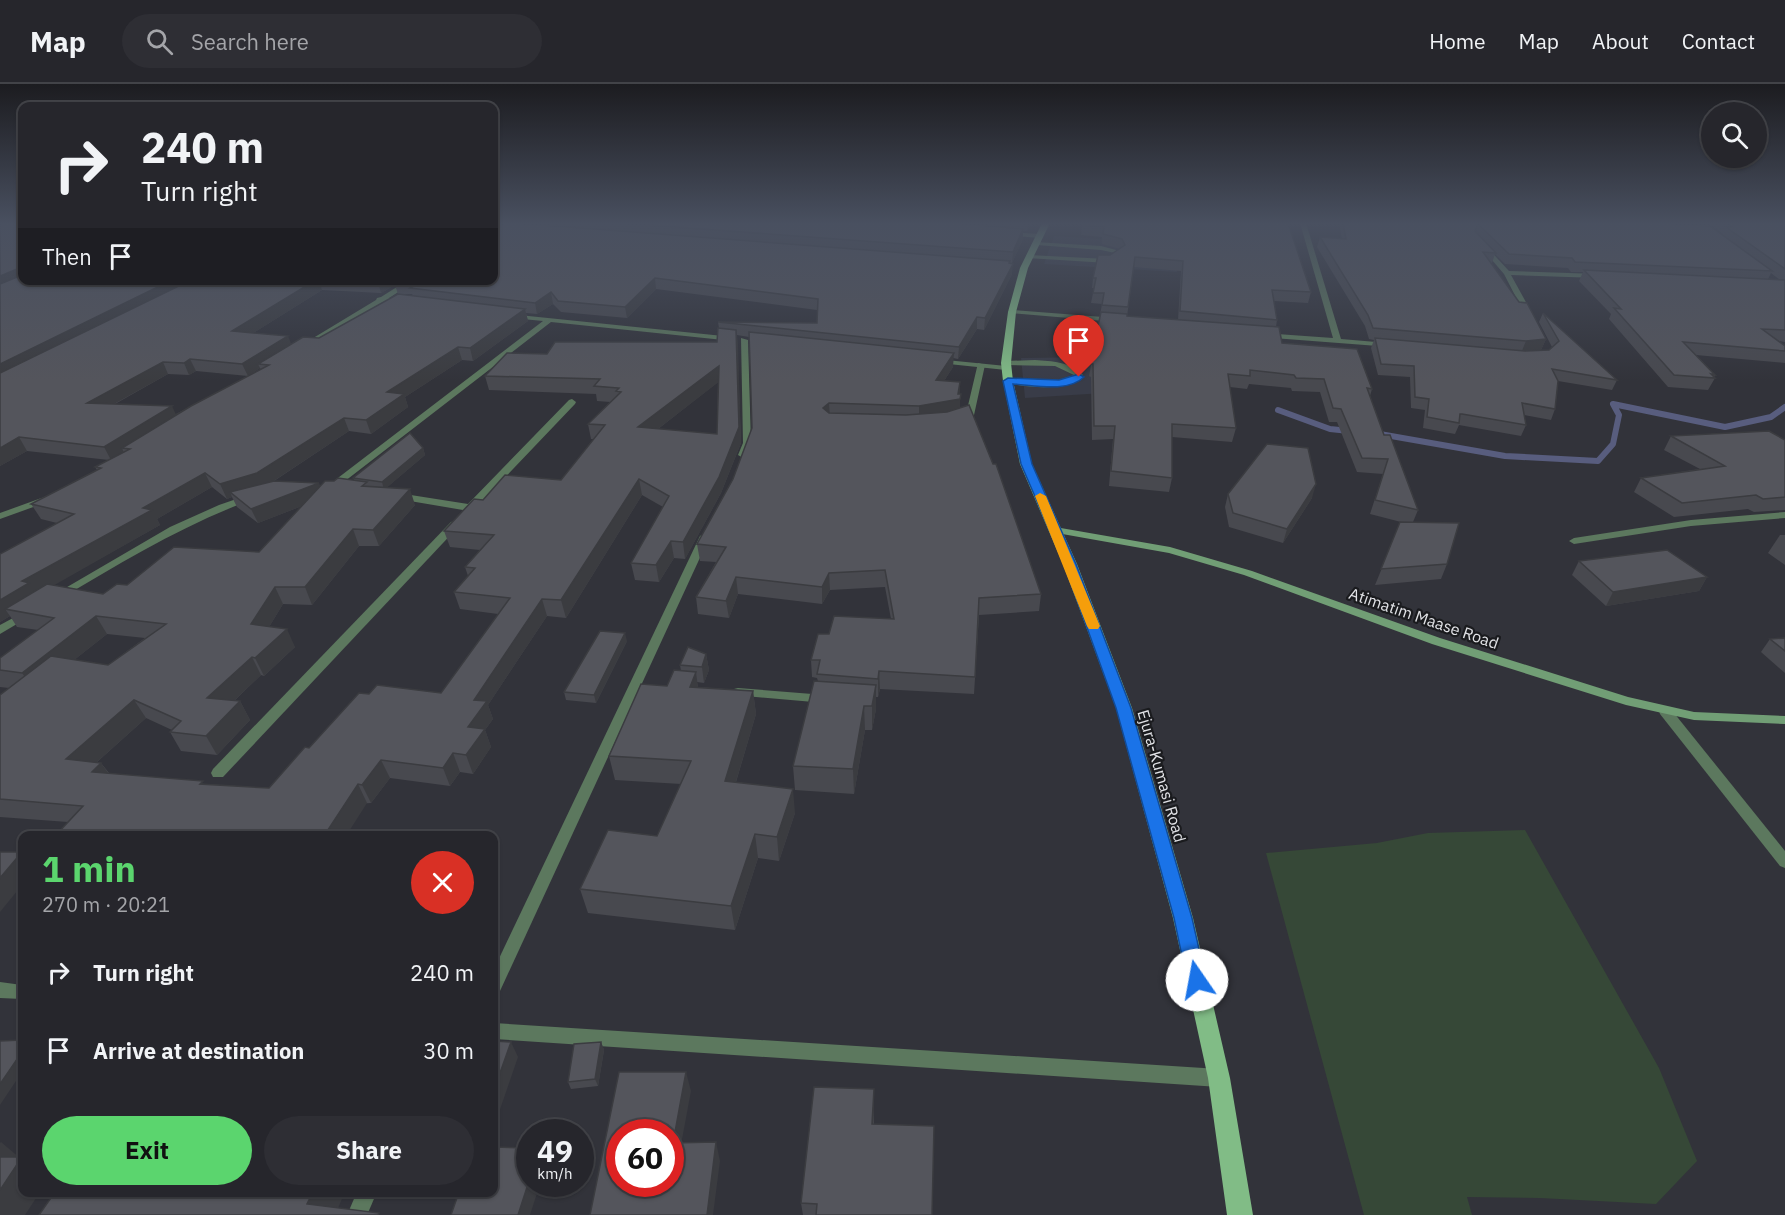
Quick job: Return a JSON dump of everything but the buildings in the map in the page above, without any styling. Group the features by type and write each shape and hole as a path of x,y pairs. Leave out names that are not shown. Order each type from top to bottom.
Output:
{"main road":[{"name":"Ejura-Kumasi Road","path":"1023,276 1012,312 1007,370 1026,464 1055,530 1124,708 1183,918 1219,1078 1240,1215"},
{"name":"Atimatim Maase Road","path":"1055,530 1170,550 1248,573 1459,648 1595,693 1694,716 1785,720"}],"street":[{"path":"1319,276 1338,341"},
{"path":"1508,276 1534,324"},
{"path":"1599,276 1606,276"},
{"path":"298,350 405,285"},
{"path":"379,299 413,303"},
{"path":"1012,312 1125,321"},
{"path":"503,314 750,340 747,443 739,464"},
{"path":"344,488 328,486 549,320"},
{"path":"1251,333 1395,346"},
{"path":"934,360 981,365 1059,383 1074,381 1079,375 1076,371 1062,366 1007,370"},
{"path":"948,423 966,419 970,415 971,402 981,365"},
{"path":"218,773 572,402"},
{"path":"0,630 146,544 218,507 262,493"},
{"path":"0,516 57,494"},
{"path":"390,495 471,508"},
{"path":"1574,541 1691,523 1785,515"},
{"path":"498,978 640,684 713,522"},
{"path":"727,691 843,700"},
{"path":"1665,711 1785,862"},
{"path":"0,990 18,992"},
{"path":"498,1031 1219,1078"},
{"path":"357,1215 365,1197"}],"shaded area":[{"path":"1096,357 1104,393 1025,398 1021,358"}],"green space":[{"path":"1525,830 1659,1068 1697,1161 1656,1204 1467,1197 1472,1215 1364,1215 1266,853 1377,843 1428,833"}],"waterway":[{"path":"1374,433 1505,456 1598,461 1613,444 1619,415 1613,404 1725,427 1771,417 1785,407"},
{"path":"1278,410 1330,429 1349,431"}],"slow traffic":[{"path":"1040,496 1094,626"}],"route":[{"path":"1079,377 1074,381 1059,383 1008,381 1026,464 1070,564 1124,708 1183,918 1197,980"}]}
